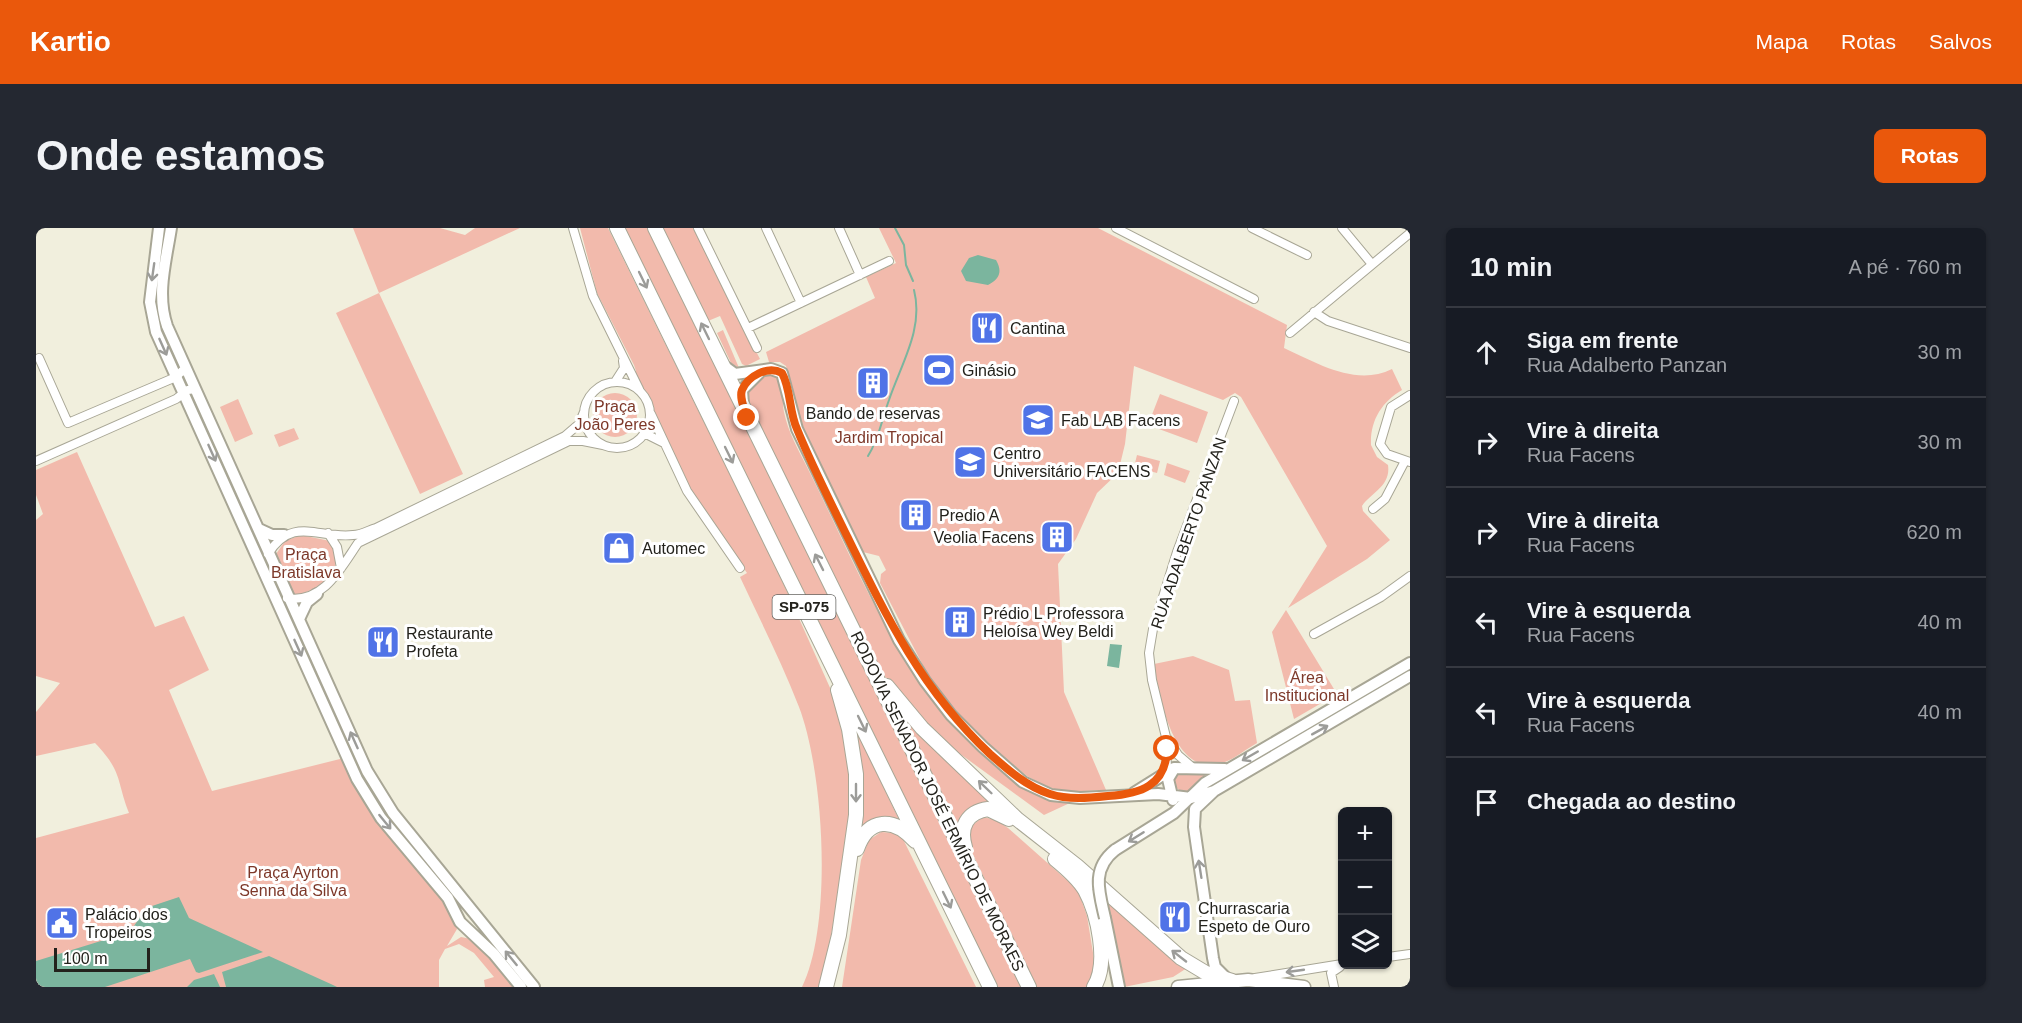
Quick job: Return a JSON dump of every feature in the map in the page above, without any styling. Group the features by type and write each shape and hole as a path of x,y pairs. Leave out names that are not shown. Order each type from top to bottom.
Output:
{"highway":[{"name":"SP-075","path":"617,228 990,987"},
{"name":"RODOVIA SENADOR JOSÉ ERMÍRIO DE MORAES","path":"655,228 1029,987"},
{"path":"865,652 889,688 922,728 1017,819 1093,880 1181,958 1206,973 1232,981"},
{"path":"826,987 839,935 856,815 856,774 849,729 827,654"},
{"path":"977,883 964,844 963,830 967,820 974,813 994,810 1014,822 1078,880 1085,890 1094,916 1099,946 1100,974 1094,987"},
{"path":"835,987 856,851 864,834 883,824 897,825 914,840 933,871"}],"main road":[{"path":"159,228 151,286 152,316 176,377 188,395 259,529 380,795 534,987"},
{"path":"171,228 162,289 164,316 188,372 188,395 365,796 448,898 454,912 473,935 494,954 521,987"},
{"path":"716,355 735,374 777,370 785,379 797,429 899,640 925,681 951,715 1023,782 1051,795 1080,798 1158,794 1192,767 1207,771 1229,768"},
{"path":"747,418 742,390 759,373"},
{"path":"259,529 272,535 284,536"},
{"path":"299,619 307,602 317,594"},
{"path":"1131,794 1146,788 1172,784 1199,788 1229,768 1410,663"},
{"path":"1232,981 1220,974 1213,958 1194,827 1195,809 1215,791 1410,676"},
{"path":"1264,761 1296,740 1298,736 1291,732"},
{"path":"1172,784 1215,791"},
{"path":"1119,987 1105,918 1099,871 1102,862 1115,850 1174,813 1172,784"},
{"path":"454,912 455,902 465,902"},
{"path":"473,935 480,935 487,929"},
{"path":"1108,987 1113,962"},
{"path":"1178,987 1248,980 1304,987"}],"street":[{"path":"573,228 593,296 623,360 704,519 740,568"},
{"path":"698,228 757,348"},
{"path":"766,228 801,303"},
{"path":"839,228 860,275"},
{"path":"1116,228 1254,299"},
{"path":"1252,228 1307,255"},
{"path":"1342,228 1371,263"},
{"path":"1290,333 1410,232"},
{"path":"748,328 890,261"},
{"path":"1314,312 1328,321 1410,348"},
{"path":"39,358 68,423 176,377 182,371 188,372"},
{"path":"615,382 624,368 623,360"},
{"path":"275,595 290,599 317,594 358,543 493,476 565,436 579,424 586,403 598,388 615,382 624,383 641,393"},
{"path":"36,461 188,395"},
{"path":"1373,509 1384,499 1408,462 1387,454 1380,444 1390,407 1408,397"},
{"name":"RUA ADALBERTO PANZAN","path":"1172,784 1166,737 1152,680 1149,653 1153,629 1178,552 1233,401"},
{"path":"262,567 269,552 284,536 299,531 354,535 376,528 569,441 583,441 621,448 630,445 644,433 648,425 648,407"},
{"path":"584,412 588,431 603,445"},
{"path":"644,433 664,442"},
{"path":"328,533 337,547 341,567"},
{"path":"1314,634 1381,597 1410,576"},
{"name":"RUA ADALBERTO PANZAN","path":"1166,737 1178,754 1192,767"},
{"path":"1392,956 1410,954"},
{"path":"1248,980 1266,975 1338,965"},
{"path":"1334,987 1331,973 1338,968"}],"green space":[{"path":"353,228 440,228 465,235 475,228 520,228 379,293"},
{"path":"580,228 608,228 780,576 831,690 845,739 851,803 847,844 822,987 802,987 812,960 818,926 822,848 819,808 808,735 778,658 740,577 747,573 688,489 633,373 636,371 634,365 597,293"},
{"path":"623,228 647,228 1023,987 998,987"},
{"path":"662,228 693,228 760,359 746,366 742,364 720,316 708,321"},
{"name":"Jardim Tropical","path":"879,228 1098,228 1287,325 1284,348 1323,366 1351,374 1378,374 1392,369 1402,390 1383,406 1375,420 1371,445 1377,457 1388,465 1388,472 1384,484 1362,506 1363,511 1390,540 1367,559 1288,608 1327,546 1241,397 1235,393 1223,400 1134,366 1125,444 1118,473 1097,493 1076,539 1058,564 1064,692 1106,790 1062,792 1044,785 1027,776 980,737 951,708 927,673 880,583 881,574 886,570 879,556 863,552 802,426 786,366 780,362 769,362 766,352 875,298 866,277 896,263"},
{"path":"379,293 463,474 420,494 336,313"},
{"path":"723,330 739,368 731,363 717,333"},
{"path":"769,374 780,381 784,412 791,433 870,597 920,681 949,719 983,754 1021,783 1072,802 1044,815 926,729 879,669 747,402 746,392 761,377"},
{"name":"Praça João Peres","path":"615,393 624,394 631,399 636,406 636,424 631,431 624,436 615,437 606,436 599,431 594,424 593,415 594,406 599,399 606,394"},
{"path":"1160,394 1208,412 1197,443 1148,425"},
{"path":"238,399 253,434 235,442 220,407"},
{"path":"191,401 198,402 261,548 258,550"},
{"path":"294,428 299,439 279,447 274,435"},
{"name":"Praça Ayrton Senna da Silva","path":"77,452 155,627 184,616 209,670 169,690 212,791 344,758 375,814 452,911 457,929 447,946 461,937 471,939 517,987 485,987 484,980 494,977 474,953 459,944 445,949 439,960 439,987 36,987 36,838 129,813 115,769 95,743 36,756 36,712 60,683 36,676 36,520 43,514 36,495 36,470"},
{"path":"1137,455 1160,461 1157,473 1134,467"},
{"path":"1167,463 1190,471 1185,483 1164,475"},
{"name":"Praça Bratislava","path":"301,535 330,541 335,551 336,561 334,570 321,584 312,590 292,596 274,557 285,541"},
{"name":"Área Institucional","path":"1286,610 1337,694 1294,719 1272,632"},
{"path":"1193,656 1229,670 1235,701 1250,700 1257,743 1225,762 1208,765 1193,760 1181,748 1165,715 1154,664"},
{"path":"848,713 902,826 861,831"},
{"path":"901,713 997,807 958,828"},
{"path":"1188,771 1205,775 1185,794 1175,787 1173,778 1178,772"},
{"path":"983,817 996,820 1008,828 1078,890 1087,916 1096,971 1087,987 1035,987 971,850 968,839 970,827"},
{"path":"881,832 895,833 903,839 976,987 842,987 861,860 869,840"},
{"path":"1107,899 1187,968 1173,977 1124,987"}],"shaded area":[{"path":"978,255 996,260 998,264 999,275 988,285 966,281 961,271 969,258"},
{"path":"1110,644 1122,645 1119,668 1107,666"},
{"path":"179,897 189,918 263,952 199,973 196,972 190,959 105,987 36,987 36,961 130,932 146,908"},
{"path":"269,956 337,987 226,987 222,972"},
{"path":"214,974 220,987 187,987 194,980"}],"waterway":[{"path":"895,228 904,245 906,265 913,281"},
{"path":"868,456 878,436 914,332 916,319 914,290"}],"place":[{"name":"Cantina","path":"987,328"},
{"name":"Ginásio","path":"939,370"},
{"name":"Bando de reservas","path":"873,383"},
{"name":"Fab LAB Facens","path":"1038,420"},
{"name":"Centro Universitário FACENS","path":"970,462"},
{"name":"Predio A","path":"916,515"},
{"name":"Veolia Facens","path":"1057,537"},
{"name":"Automec","path":"619,548"},
{"name":"Prédio L Professora Heloísa Wey Beldi","path":"960,622"},
{"name":"Restaurante Profeta","path":"383,642"},
{"name":"Churrascaria Espeto de Ouro","path":"1175,917"},
{"name":"Palácio dos Tropeiros","path":"62,923"}],"route":[{"path":"747,418 741,397 742,390 748,382 759,373 771,369 782,373 792,417 811,462 899,640 925,681 951,715 1023,782 1051,795 1069,797 1092,798 1131,794 1146,788 1158,777 1166,764 1167,749"}]}
